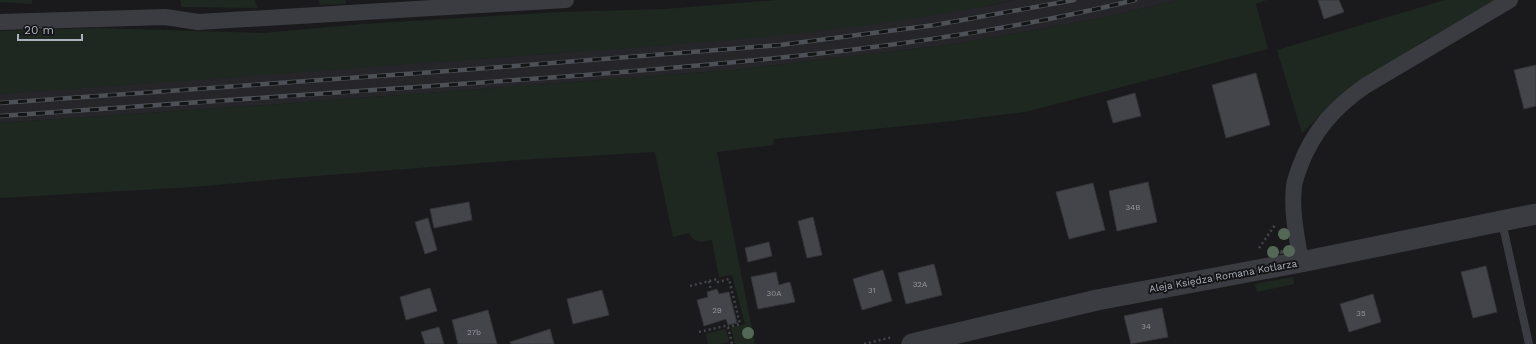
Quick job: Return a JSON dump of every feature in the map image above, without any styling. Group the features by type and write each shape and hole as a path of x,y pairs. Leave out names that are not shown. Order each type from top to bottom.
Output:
{"street":[{"path":"0,22 165,17 198,22 566,0"},
{"path":"1301,262 1293,200 1294,185 1306,149 1314,135 1346,99 1365,86 1510,0"},
{"name":"Aleja Księdza Romana Kotlarza","path":"912,344 1097,300 1301,262 1536,214"}],"lane":[{"path":"1502,221 1529,344"}],"path":[{"path":"1258,256 1259,248 1293,200"},
{"path":"690,286 717,279 718,282 729,279 740,324 699,332"},
{"path":"709,281 712,291"},
{"path":"728,327 732,344"}],"shaded area":[{"path":"0,0 32,0 32,4 0,2"},
{"path":"180,0 255,0 257,8 182,7"},
{"path":"319,0 345,0 346,4 320,5"},
{"path":"778,0 1015,0 899,21 841,29 723,41 0,94 0,31 96,28 263,33 363,24 561,12 665,9"},
{"path":"1015,0 1179,0 1101,18 955,44 733,70 0,123 0,94 654,46 988,6"},
{"path":"1179,0 1267,0 1256,4 1268,49 1025,112 774,139 773,145 717,152 755,344 735,344 731,327 745,324 732,275 719,277 712,240 702,242 696,241 689,233 673,237 655,152 519,160 194,187 0,198 0,123 733,70 955,44 1101,18"},
{"path":"1445,0 1497,0 1426,40 1346,91 1302,133 1277,50"},
{"path":"1293,277 1294,284 1257,292 1255,284"},
{"path":"726,329 729,342 708,344 706,334"}],"building":[{"path":"1318,0 1339,0 1344,12 1324,19"},
{"path":"1536,65 1536,106 1524,109 1514,70"},
{"path":"1256,73 1270,125 1226,138 1212,85"},
{"path":"1135,93 1141,116 1113,123 1107,101"},
{"path":"1148,182 1157,222 1117,231 1109,191"},
{"path":"1093,183 1105,230 1069,239 1056,192"},
{"path":"469,202 472,220 434,228 430,209"},
{"path":"813,217 822,255 807,258 798,221"},
{"path":"428,218 437,250 425,254 415,222"},
{"path":"769,242 772,256 748,262 745,248"},
{"path":"1285,250 1285,253 1280,254 1280,251"},
{"path":"934,264 942,295 906,304 898,273"},
{"path":"1486,266 1497,312 1473,318 1461,272"},
{"path":"883,270 892,301 862,310 853,279"},
{"path":"776,272 779,285 790,282 795,302 758,309 751,277"},
{"path":"430,288 437,311 406,320 400,297"},
{"path":"717,289 719,294 729,292 737,323 728,325 726,319 704,326 697,300 708,297 707,292"},
{"path":"602,290 609,315 573,324 567,299"},
{"path":"1373,294 1381,322 1349,332 1340,304"},
{"path":"1162,308 1168,337 1131,344 1124,316"},
{"path":"488,310 497,344 458,344 452,320"},
{"path":"439,327 444,344 425,344 421,332"},
{"path":"550,329 554,344 511,344 510,342"}],"railway":[{"path":"0,103 462,70 780,45 935,25 1074,0"},
{"path":"0,116 573,76 785,57 926,40 996,29 1066,16 1135,0"}]}
